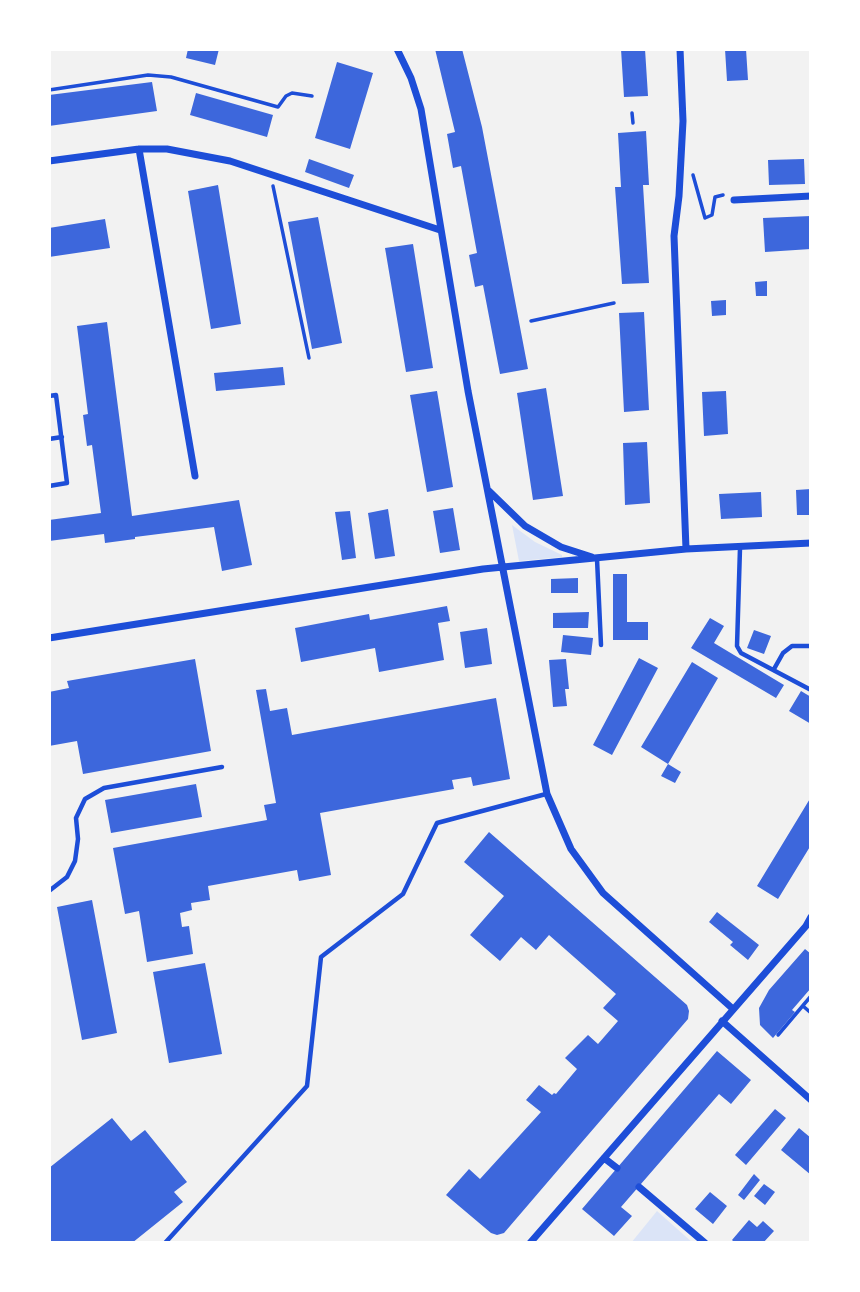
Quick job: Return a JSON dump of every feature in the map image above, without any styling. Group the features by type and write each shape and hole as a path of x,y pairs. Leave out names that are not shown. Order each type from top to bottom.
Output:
{"street":[{"path":"397,49 421,108 440,230 547,794 571,849 603,893 733,1009"},
{"path":"680,49 683,121 674,236 686,549"},
{"path":"49,161 139,149 185,152 230,161 277,175 440,230"},
{"path":"139,149 195,476"},
{"path":"734,200 811,196"},
{"path":"488,490 525,526 561,547 597,558"},
{"path":"49,638 503,567 686,549 811,543"},
{"path":"530,1243 722,1021 808,928 811,917"},
{"path":"722,1021 811,1100"},
{"path":"604,1158 617,1168"},
{"path":"639,1187 705,1243"}],"lane":[{"path":"49,396 56,395 67,483 49,486"},
{"path":"49,439 62,437"},
{"path":"740,548 737,646 741,653 811,690"},
{"path":"597,558 601,645"},
{"path":"774,669 783,653 792,646 811,646"},
{"path":"49,891 67,877 75,861 78,838 76,817 85,799 104,788 222,767"},
{"path":"165,1243 307,1086 321,957 403,894 437,823 547,794"}],"path":[{"path":"49,90 148,75 171,77 278,107 292,93 312,96"},
{"path":"632,113 633,123"},
{"path":"681,172 694,177 706,219 712,215 717,196 723,195 734,200"},
{"path":"277,175 273,185 309,358"},
{"path":"531,321 614,303"},
{"path":"778,1035 811,996"},
{"path":"803,1006 811,1013"}],"shaded area":[{"path":"512,525 535,542 562,557 519,561"},
{"path":"657,1211 693,1243 631,1243"}],"building":[{"path":"188,49 219,49 215,65 186,58"},
{"path":"435,49 462,49 482,127 528,369 500,374 483,285 475,287 469,255 477,253 461,166 453,168 447,134 455,132"},
{"path":"621,49 645,49 648,96 624,97"},
{"path":"725,49 746,49 748,80 727,81"},
{"path":"337,62 373,73 350,149 315,138"},
{"path":"152,82 157,111 49,126 49,95"},
{"path":"196,93 273,115 267,137 190,115"},
{"path":"646,131 649,185 643,185 649,283 622,284 615,187 621,187 618,133"},
{"path":"309,159 354,175 349,188 305,172"},
{"path":"804,159 805,184 769,185 768,160"},
{"path":"218,185 241,324 211,329 188,191"},
{"path":"811,216 811,249 765,252 763,218"},
{"path":"318,217 342,343 312,349 288,222"},
{"path":"105,219 110,248 49,257 49,228"},
{"path":"413,244 433,368 406,372 385,248"},
{"path":"767,281 767,296 756,296 755,282"},
{"path":"726,300 726,315 712,316 711,301"},
{"path":"644,312 649,410 624,412 619,313"},
{"path":"107,322 132,516 239,500 252,565 222,571 214,527 105,543 104,534 49,541 49,520 101,513 92,445 87,446 83,415 88,414 77,326"},
{"path":"283,367 285,385 216,391 214,373"},
{"path":"546,388 563,496 533,500 517,393"},
{"path":"437,391 453,487 427,492 410,395"},
{"path":"726,391 728,434 704,436 702,392"},
{"path":"647,442 650,503 625,505 623,443"},
{"path":"811,489 811,515 797,515 796,490"},
{"path":"761,492 762,517 721,519 719,494"},
{"path":"453,508 460,550 440,553 433,511"},
{"path":"388,509 395,556 375,559 368,513"},
{"path":"350,511 356,558 342,560 335,512"},
{"path":"613,574 627,574 627,622 648,622 648,640 613,640"},
{"path":"578,578 578,593 551,593 551,579"},
{"path":"447,606 450,621 438,623 444,660 379,672 375,648 301,662 295,628 369,614 370,620"},
{"path":"589,612 588,628 553,628 553,613"},
{"path":"710,618 724,626 714,643 784,685 776,698 691,648"},
{"path":"487,628 492,664 465,668 460,632"},
{"path":"754,630 771,636 764,654 747,648"},
{"path":"563,635 593,638 591,655 561,652"},
{"path":"639,658 658,668 612,755 593,745"},
{"path":"195,659 211,751 83,774 77,741 49,746 49,692 69,688 67,681"},
{"path":"566,659 569,689 565,689 567,706 553,707 549,660"},
{"path":"692,662 718,678 668,764 641,747"},
{"path":"266,689 270,711 287,708 292,735 496,698 510,779 473,786 471,777 452,780 454,789 320,813 331,875 299,881 297,870 208,886 210,900 191,903 192,910 180,913 182,927 189,926 193,954 147,962 139,911 125,914 113,848 267,820 264,805 276,803 256,690"},
{"path":"801,691 811,697 811,724 789,711"},
{"path":"668,764 681,772 675,783 661,776"},
{"path":"196,784 202,817 111,833 105,800"},
{"path":"811,797 811,845 778,899 757,886"},
{"path":"489,832 687,1005 689,1011 688,1019 504,1233 497,1235 491,1233 446,1195 469,1169 480,1179 541,1112 526,1100 539,1085 552,1095 556,1094 577,1069 565,1058 588,1035 598,1044 618,1021 603,1008 616,994 549,935 536,950 521,937 500,961 470,935 504,896 464,862"},
{"path":"92,900 117,1033 82,1040 57,907"},
{"path":"717,912 759,945 748,960 730,945 733,942 709,922"},
{"path":"805,949 811,954 811,988 773,1038 760,1025 759,1008 769,990"},
{"path":"205,963 222,1054 169,1063 153,972"},
{"path":"717,1051 751,1080 731,1104 719,1094 621,1207 632,1216 614,1236 582,1209"},
{"path":"775,1109 786,1118 746,1165 735,1155"},
{"path":"112,1118 131,1141 145,1130 187,1182 174,1192 183,1202 132,1243 49,1243 49,1168"},
{"path":"799,1128 811,1138 811,1175 781,1150"},
{"path":"754,1174 760,1180 744,1200 738,1195"},
{"path":"764,1184 775,1192 765,1205 754,1196"},
{"path":"710,1192 727,1206 713,1224 695,1209"},
{"path":"749,1220 757,1227 763,1221 774,1231 763,1243 735,1243 732,1240"}]}
